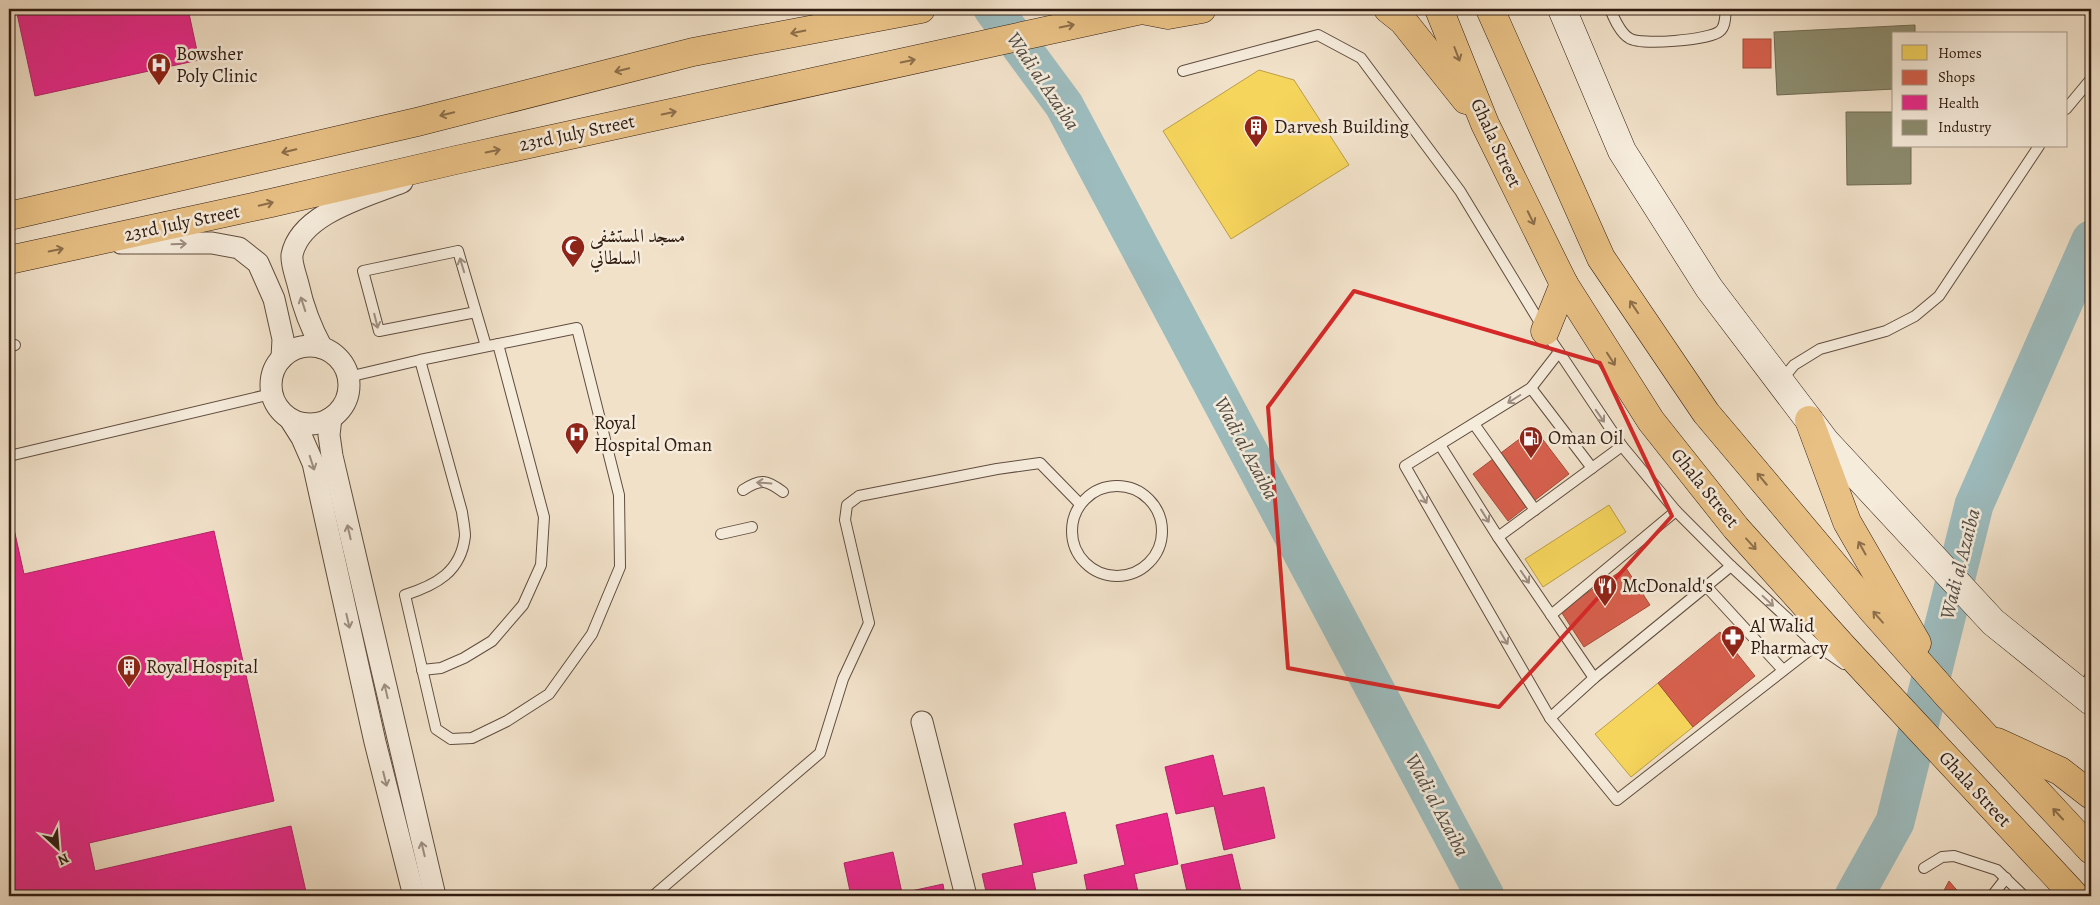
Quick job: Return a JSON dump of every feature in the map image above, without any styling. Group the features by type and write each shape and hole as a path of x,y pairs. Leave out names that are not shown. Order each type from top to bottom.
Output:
{"main road":[{"path":"9,216 417,122 693,52 921,9"},
{"path":"1144,9 1168,15 1202,9"},
{"name":"23rd July Street","path":"9,260 1144,9"},
{"path":"1388,9 1403,21 1485,124"},
{"name":"Ghala Street","path":"1439,9 1485,124 1564,284 1651,421 1736,528 2075,896"},
{"path":"1490,9 1597,249 1706,413 1872,610 1948,696 2091,850"},
{"path":"1552,342 1564,284"},
{"path":"1810,420 1847,522 1948,696"},
{"path":"1985,736 2060,771 2091,795"}],"street":[{"path":"1562,9 1622,151 1709,288 1825,441 1993,622 2089,692"},
{"path":"322,348 312,330 299,291 292,257 297,240 322,215 456,160"},
{"path":"96,242 212,243 239,248 258,263 274,299 283,339 282,358"},
{"path":"301,348 322,348 334,355 348,377 349,389 346,400 340,410 331,418 321,423 300,423 282,413 272,394 271,381 275,369 282,358 291,352 301,348"},
{"path":"331,418 329,435 332,456 435,896"},
{"path":"290,419 302,438 313,463 373,733 414,896"},
{"path":"922,722 966,896"}],"lane":[{"path":"1610,9 1616,22 1628,38 1641,42 1704,37 1720,32 1724,26 1726,9"},
{"path":"1182,71 1318,35 1361,58 1460,191 1552,342 1622,446 1676,511 1731,566 1816,645 1886,693"},
{"path":"2068,107 2091,79"},
{"path":"1780,382 1794,365 1820,348 1858,340 1886,331 1915,316 1939,296 2038,148"},
{"path":"39,198 146,184"},
{"path":"476,312 379,331 364,271 458,251 476,312 486,346"},
{"path":"348,377 420,360 577,328 619,495 620,567 592,634 549,694 507,721 472,738 451,739 436,729 405,595 430,587 449,573 458,558 464,536 462,512 420,360"},
{"path":"1552,342 1531,388 1406,466 1550,718 1617,800 1816,645"},
{"path":"422,670 441,668 464,658 492,641 523,605 541,565 544,517 498,344"},
{"path":"1531,388 1592,468"},
{"path":"9,456 272,394"},
{"path":"1474,424 1535,510"},
{"path":"1440,445 1498,537 1594,678"},
{"path":"1498,537 1622,446"},
{"path":"653,896 820,753 843,679 869,622 846,520 847,505 859,496 997,469 1040,463 1080,504"},
{"path":"744,490 754,483 762,481 772,484 783,492"},
{"path":"1120,485 1135,489 1148,497 1157,510 1162,525 1161,540 1155,555 1145,566 1132,573 1118,576 1103,574 1091,568 1080,558 1072,538 1073,517 1080,504 1091,493 1105,487 1120,485"},
{"path":"1551,615 1676,511"},
{"path":"721,534 752,527"},
{"path":"1550,718 1594,678 1731,566"},
{"path":"1706,586 1783,670"},
{"path":"1924,868 1942,857 1954,856 1997,870 2024,896"},
{"path":"1992,896 2006,878"}],"highlighted area":[{"path":"1354,291 1600,363 1672,516 1499,707 1288,668 1268,407"}],"building: Homes":[{"name":"Darvesh Building","path":"1259,70 1294,80 1349,165 1231,239 1163,131"},
{"path":"1609,505 1626,532 1543,587 1525,559"},
{"path":"1658,683 1693,727 1631,777 1595,734"}],"building: Shops":[{"path":"1743,39 1771,39 1771,68 1743,68"},
{"path":"1534,428 1569,474 1508,521 1473,474"},
{"name":"McDonald's","path":"1626,568 1650,605 1584,647 1560,610"},
{"path":"1720,632 1755,676 1693,727 1658,683"},
{"path":"1949,881 1962,896 1941,896"}],"building: Health":[{"path":"16,9 188,9 199,60 35,96"},
{"name":"Royal Hospital","path":"9,511 24,574 214,531 274,801 89,843 95,871 291,826 307,896 9,896"},
{"path":"1213,755 1223,796 1264,787 1275,838 1224,850 1214,806 1176,814 1165,767"},
{"path":"1065,812 1077,863 1032,873 1037,896 987,896 982,874 1023,865 1014,824"},
{"path":"1167,813 1178,864 1134,874 1139,896 1088,896 1084,875 1125,865 1116,825"},
{"path":"893,852 902,893 943,884 945,896 851,896 844,863"},
{"path":"1232,854 1242,896 1188,896 1181,865"}],"building: Industry":[{"path":"1915,25 1915,32 1892,32 1892,89 1777,95 1774,32"},
{"path":"1846,112 1892,112 1892,148 1911,148 1911,184 1847,185"}],"waterway":[{"name":"Wadi al Azaiba","path":"993,9 1064,105 1485,896"},
{"name":"Wadi al Azaiba","path":"1854,896 1895,822 1974,505 2091,240"}],"place":[{"name":"Bowsher Poly Clinic","path":"159,86"},
{"name":"Darvesh Building","path":"1256,148"},
{"name":"مسجد المستشفى السلطاني","path":"573,268"},
{"name":"Royal Hospital Oman","path":"577,455"},
{"name":"Oman Oil","path":"1531,459"},
{"name":"McDonald's","path":"1605,607"},
{"name":"Al Walid Pharmacy","path":"1733,658"},
{"name":"Royal Hospital","path":"129,688"}]}
